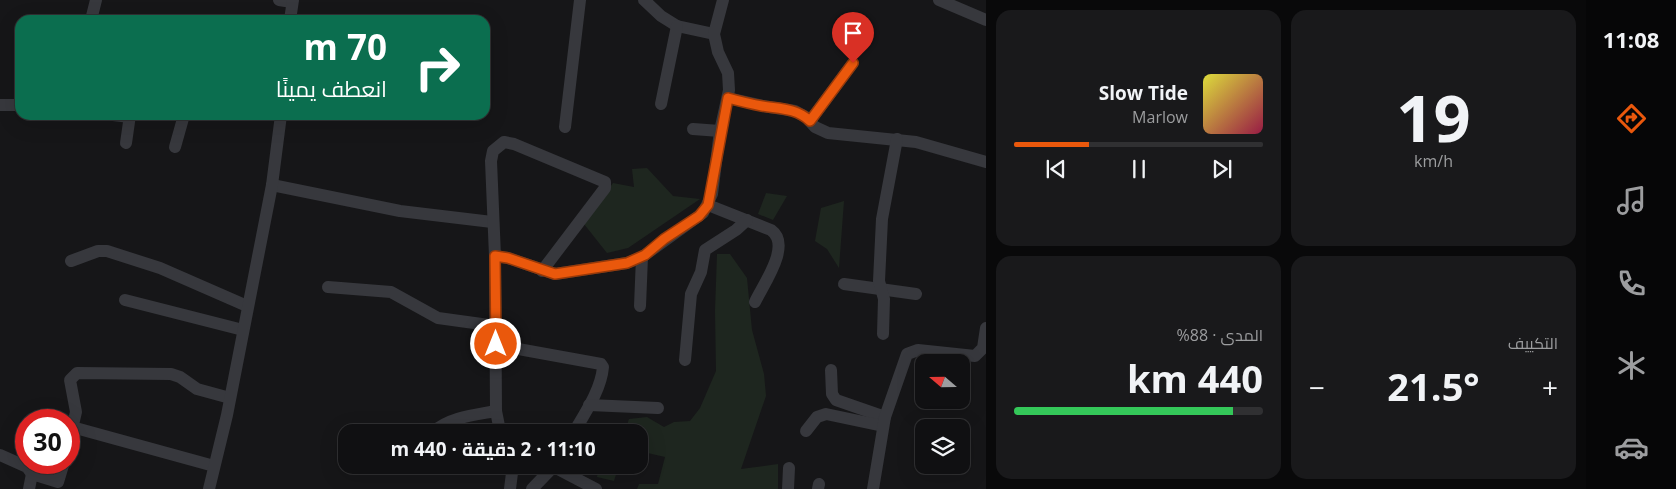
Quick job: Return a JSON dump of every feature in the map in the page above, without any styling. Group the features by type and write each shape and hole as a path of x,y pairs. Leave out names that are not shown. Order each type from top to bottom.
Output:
{"street":[{"path":"93,15 96,0"},
{"path":"288,0 290,15"},
{"path":"565,127 580,0"},
{"path":"644,0 661,16 677,26 714,34"},
{"path":"495,256 508,258 542,271 559,274 627,263 642,257 664,239 699,216 708,205 720,131 728,98 728,73 716,46 714,34 723,0"},
{"path":"939,0 986,20"},
{"path":"661,104 677,26"},
{"path":"810,121 853,63"},
{"path":"728,98 800,113 828,133 897,139 936,147 986,162"},
{"path":"0,105 15,105"},
{"path":"126,143 129,120"},
{"path":"175,147 183,120"},
{"path":"208,489 230,398 272,185 280,120"},
{"path":"693,129 720,131"},
{"path":"883,334 884,299 879,281 882,219 897,139"},
{"path":"498,424 491,156 500,144 514,144 604,181 605,188 542,271"},
{"path":"272,185 400,211 492,222"},
{"path":"708,205 774,232 780,246 755,302"},
{"path":"685,360 691,294 703,268 705,250 736,230 747,220"},
{"path":"71,261 98,251 107,251 160,268 247,306"},
{"path":"640,306 642,257"},
{"path":"844,284 916,294"},
{"path":"328,286 391,292 438,318 496,326"},
{"path":"125,300 243,330"},
{"path":"873,489 884,421 905,357 910,351 918,350 975,356 983,348 986,330"},
{"path":"496,344 601,364 602,373 589,405 578,424"},
{"path":"832,370 832,394 836,400 884,421"},
{"path":"76,409 70,380 77,373 170,374 180,377 197,389 230,398"},
{"path":"589,405 658,408"},
{"path":"442,424 496,410"},
{"path":"806,431 817,417 826,414 884,421"},
{"path":"80,429 214,466"},
{"path":"0,456 15,462"},
{"path":"788,489 789,468"},
{"path":"29,489 32,474 56,483 59,481 61,474"},
{"path":"510,489 512,474"},
{"path":"532,489 546,474"},
{"path":"569,474 596,489"}],"shaded area":[{"path":"647,168 673,196 700,199 628,248 607,253 584,224 613,183 634,187 632,169"},
{"path":"766,193 787,196 773,220 758,214"},
{"path":"844,201 839,268 827,249 815,241 821,208"},
{"path":"717,254 730,254 747,278 752,330 764,374 766,396 741,469 778,464 778,489 637,489 639,484 658,484 665,457 648,453 648,424 627,424 629,419 647,417 664,427 674,422 690,421 700,408 716,371 715,311"},
{"path":"598,474 616,474 614,481 597,477"}],"route":[{"path":"496,344 495,256 508,258 555,274 637,260 706,209 712,194 720,131 728,98 772,108 788,109 800,113 810,121 853,63"}]}
